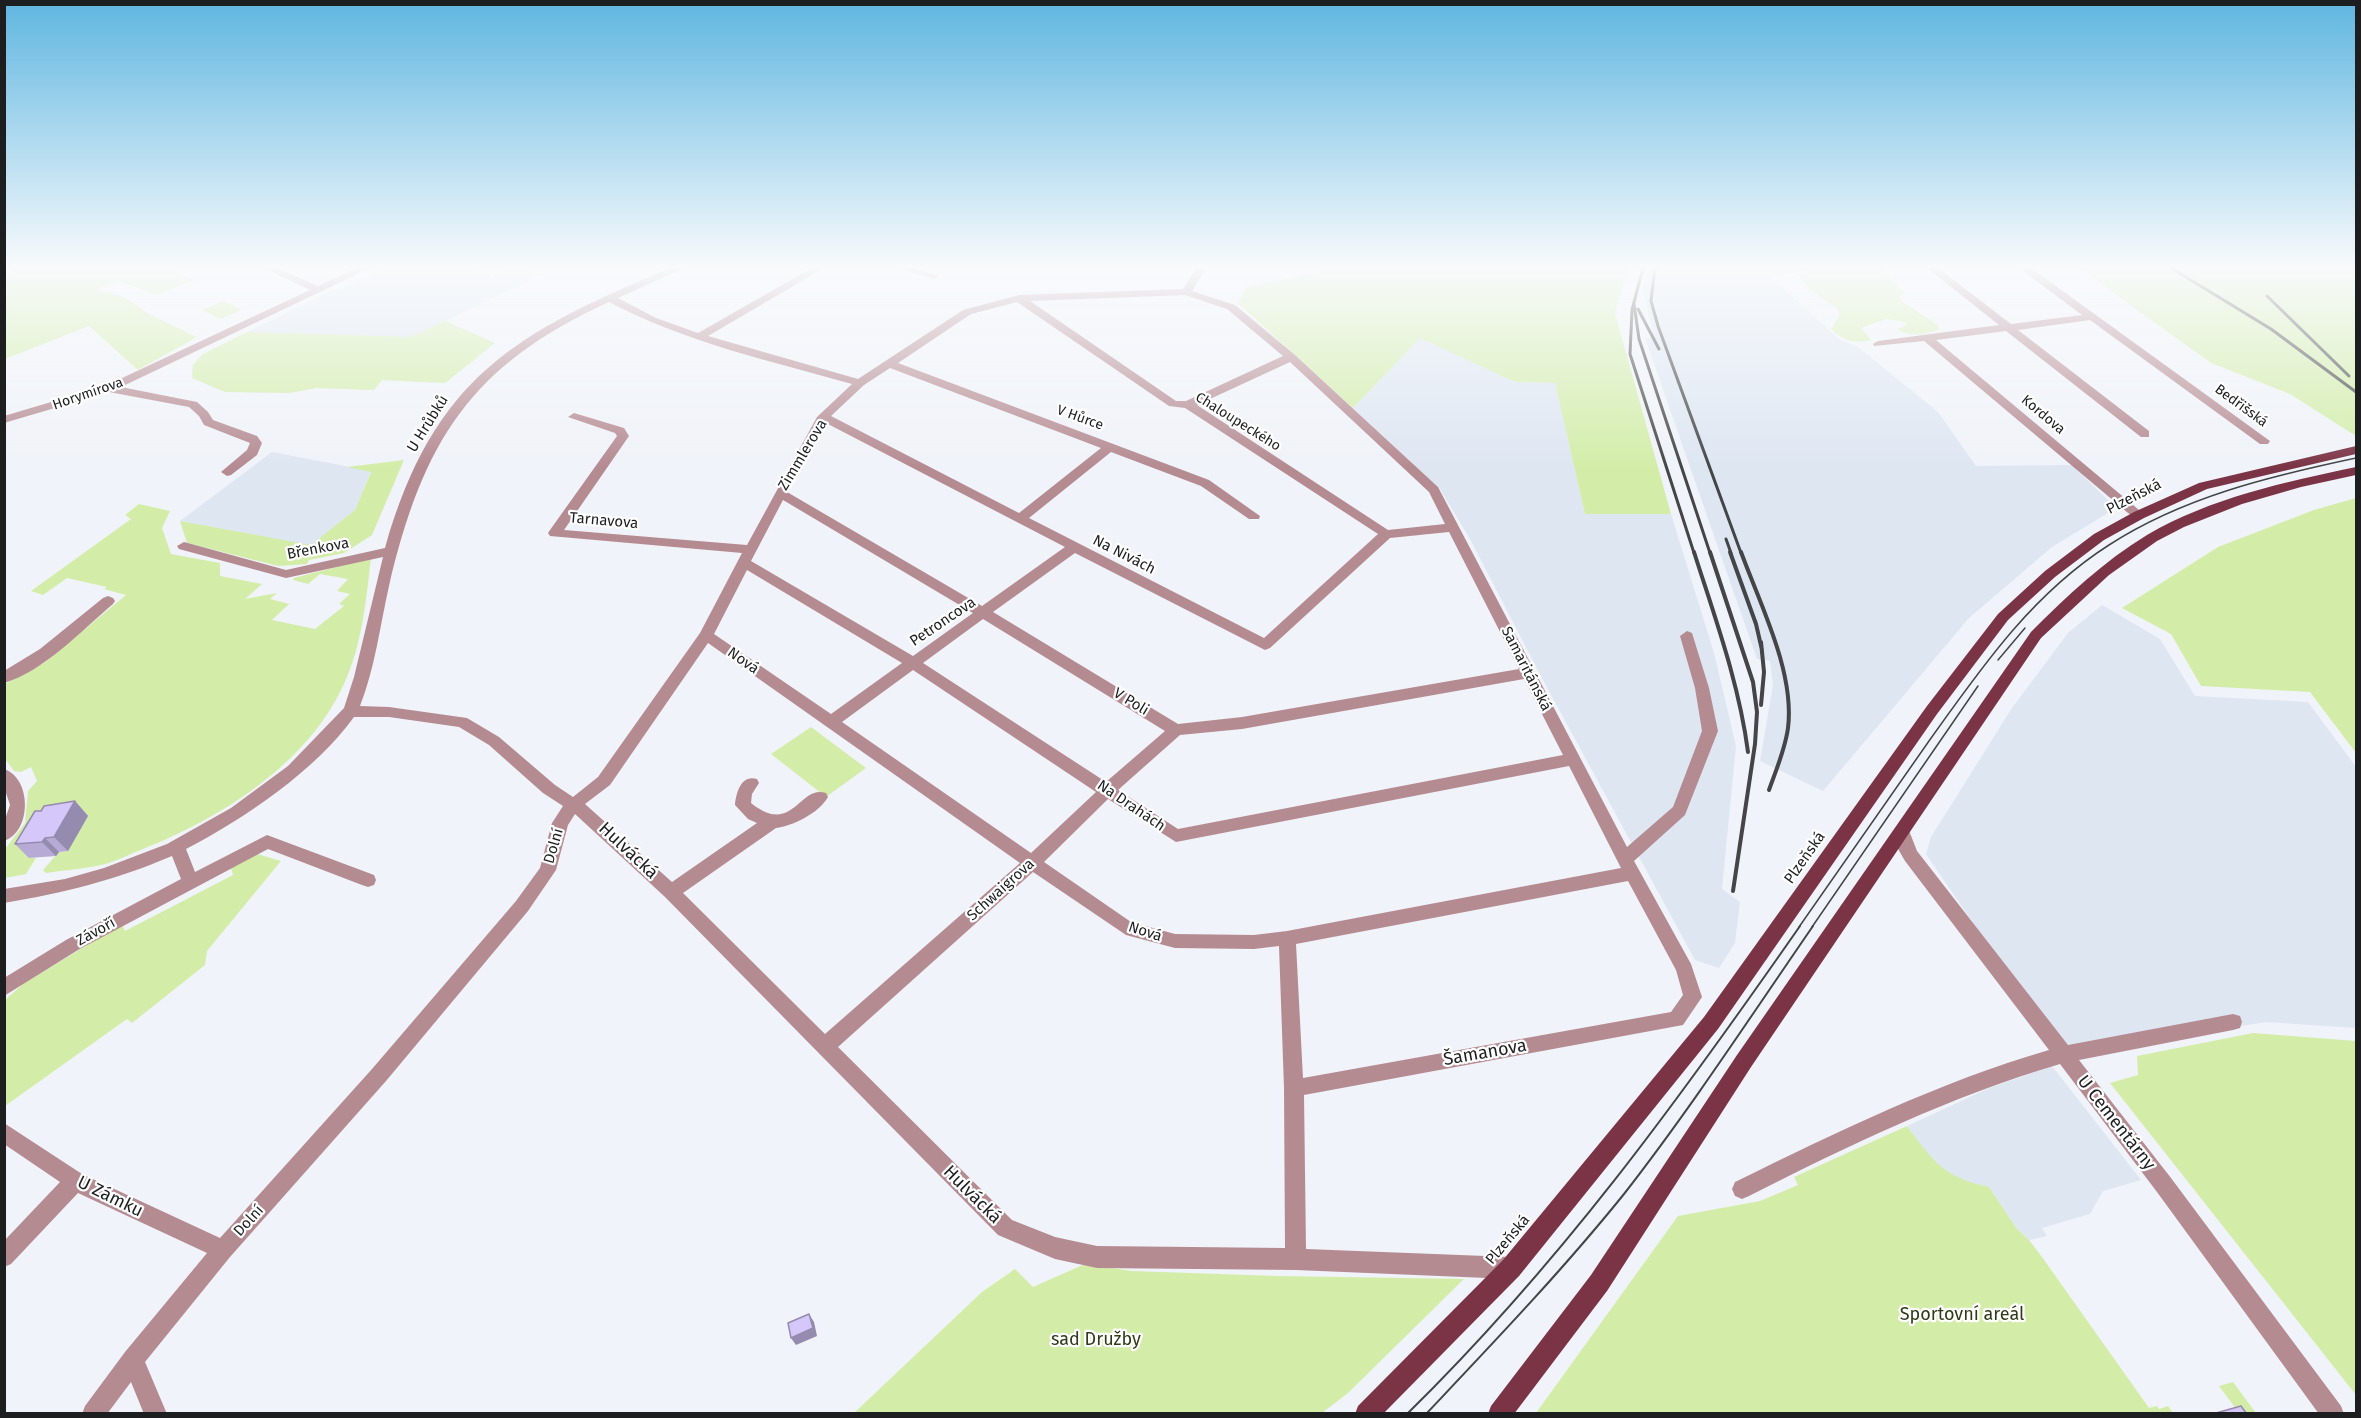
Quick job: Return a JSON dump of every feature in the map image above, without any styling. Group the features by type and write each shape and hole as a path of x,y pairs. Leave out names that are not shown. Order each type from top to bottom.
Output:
{"main road":[{"name":"Plzeňská","path":"1366,1413 1511,1268 1711,1023 1932,710 2003,617 2058,568 2099,537 2139,515 2203,486 2356,450"},
{"path":"1499,1413 1599,1283 1744,1061 2036,635 2080,592 2130,552 2166,531 2230,504 2317,479 2356,471"}],"street":[{"name":"Horymírova","path":"4,420 109,388 222,334"},
{"name":"U Hrůbků","path":"350,711 360,679 390,551 406,499 431,445 465,395 497,362 535,334"},
{"path":"689,334 860,383"},
{"path":"699,338 706,334"},
{"name":"Zimmlerova","path":"572,806 604,781 706,635 780,493 823,417 860,383 933,334"},
{"name":"Chaloupeckého","path":"1072,334 1170,402 1188,405 1386,534"},
{"name":"Zimmlerova","path":"1264,334 1291,357"},
{"path":"1878,344 1958,334"},
{"path":"2017,334 2145,434"},
{"name":"Bedřišská","path":"2116,334 2264,441"},
{"name":"Kordova","path":"1927,338 2139,515"},
{"path":"1188,405 1291,357"},
{"name":"Samaritánská","path":"1291,357 1434,490 1628,866 1685,969 1693,997 1676,1019"},
{"name":"V Hůrce","path":"888,363 1205,483 1254,516"},
{"path":"109,388 193,404 204,414 208,422 253,439 256,443 253,452 227,472"},
{"name":"Tarnavova","path":"574,417 620,431 623,436 555,533 747,555"},
{"name":"Na Nivách","path":"823,417 1264,645 1386,534"},
{"path":"1020,519 1111,446"},
{"name":"V Poli","path":"780,493 1176,730"},
{"path":"1386,534 1454,527"},
{"name":"Břenkova","path":"184,546 286,574 390,551"},
{"name":"Petroncova","path":"831,722 985,614 1074,548"},
{"name":"Na Drahách","path":"747,555 1176,836 1573,759"},
{"path":"4,678 21,670 40,656 108,601"},
{"name":"Nová","path":"706,635 1126,928 1175,941 1254,942 1287,938 1628,866"},
{"path":"1628,866 1679,811 1710,731 1702,688 1687,636"},
{"path":"1176,730 1242,723 1528,673"},
{"path":"4,896 74,884 125,867 176,846 269,790 306,758 350,711 389,712 462,722 494,741 572,806"},
{"name":"Schwaigrova","path":"824,1047 1032,863 1108,790 1176,730"},
{"path":"4,775 18,797 19,810 14,823 4,835"},
{"path":"751,783 744,793 743,805 754,816 770,823 782,822 795,816 820,797"},
{"name":"Hulvácká","path":"572,806 589,815 671,892 1005,1228 1055,1248 1097,1257 1296,1259 1511,1268"},
{"name":"Dolní","path":"93,1413 223,1250 379,1075 522,906 548,870 560,823 572,806"},
{"path":"671,892 770,823"},
{"name":"U Cementárny","path":"1902,833 1904,844 1911,856 2164,1185 2333,1413"},
{"name":"Závoří","path":"4,988 37,965 190,881 267,842 368,880"},
{"path":"176,846 190,881"},
{"path":"1287,938 1294,1088 1296,1259"},
{"name":"Šamanova","path":"1294,1088 1676,1019"},
{"path":"1742,1189 1812,1154 1969,1084 2063,1055 2233,1022"},
{"name":"U Zámku","path":"4,1132 75,1181 223,1250"},
{"path":"4,1257 75,1181"},
{"path":"133,1360 156,1413"}],"shaded area":[{"path":"243,334 475,334 495,343 445,383 382,380 374,390 316,388 289,393 225,392 192,378 193,365 203,354"},
{"path":"1653,334 1834,334 1858,347 1938,412 1976,466 2072,465 2116,508 2052,547 1969,618 1823,791 1760,761 1773,685 1770,661 1757,659 1645,338 1654,338"},
{"path":"1420,337 1515,382 1555,383 1585,514 1671,514 1714,653 1736,746 1722,889 1740,902 1735,943 1719,968 1695,960 1543,680 1470,539 1440,489 1353,408"},
{"path":"272,452 371,471 355,510 311,546 180,521"},
{"path":"2102,605 2160,639 2195,696 2308,702 2356,767 2356,1028 2266,1022 2063,1055 1926,854 1931,837 2012,708 2068,633"},
{"path":"2052,1066 2141,1180 2103,1191 2090,1214 2042,1228 2047,1236 2029,1240 2017,1229 1989,1187 1965,1182 1945,1171 1928,1155 1907,1126 1987,1089"}],"green space":[{"path":"4,334 68,334 5,359"},
{"path":"98,334 191,334 197,337 138,370"},
{"path":"243,334 411,337 417,334 475,334 495,343 445,383 382,380 374,390 316,388 289,393 225,392 192,378 193,365 203,354"},
{"path":"1272,334 1621,334 1671,514 1585,514 1555,383 1515,382 1420,338 1353,408"},
{"path":"1838,334 1866,334 1871,340 1860,342"},
{"path":"2171,334 2356,334 2356,436 2290,394 2211,363"},
{"path":"404,460 372,535 344,553 309,560 307,564 278,566 187,543 180,521 311,545 355,510 371,472 347,467"},
{"path":"2356,498 2356,753 2310,692 2201,686 2171,634 2122,608 2218,547 2314,510"},
{"path":"139,504 170,511 162,528 171,554 220,563 220,576 262,584 245,599 277,593 270,599 289,604 272,620 315,629 344,606 339,604 350,594 337,591 348,579 320,574 308,584 293,580 294,578 371,558 355,655 343,686 327,714 307,740 284,764 231,805 202,822 114,861 46,873 43,870 59,852 68,851 71,845 63,845 76,824 84,823 88,816 58,820 55,825 49,826 30,858 36,858 26,874 5,878 5,849 25,823 28,791 37,781 31,767 21,772 14,771 5,759 5,684 44,663 126,595 104,589 107,587 67,578 43,595 31,591 131,519 125,515"},
{"path":"811,727 866,768 826,797 771,754"},
{"path":"257,854 281,861 207,951 205,965 132,1023 127,1019 5,1106 5,1000 23,984 122,924 125,931 233,875 231,868"},
{"path":"2253,1033 2356,1041 2356,1395 2110,1083 2138,1075 2137,1056"},
{"name":"Sportovní areál","path":"1907,1126 1933,1158 1950,1173 1989,1187 2017,1229 2042,1257 2149,1408 2157,1406 2159,1409 2168,1406 2173,1413 1536,1413 1678,1216 1760,1201 1798,1185 1794,1177"},
{"name":"sad Družby","path":"1085,1264 1132,1271 1464,1279 1348,1393 1322,1413 853,1414 982,1292 1015,1269 1033,1287"},
{"path":"2233,1382 2256,1413 2239,1413 2219,1386"}],"building":[{"path":"75,801 54,837 45,838 42,842 15,844 35,811 41,811 44,806"},
{"path":"809,1314 813,1328 791,1338 788,1323"},
{"path":"2241,1406 2246,1413 2216,1413"}],"tram line":[{"path":"1799,927 1968,686 2032,609 2081,564 2137,528 2197,501 2292,472 2356,458"},
{"path":"1998,660 2025,628"},
{"path":"1812,927 1978,686"},
{"path":"1407,1414 1463,1357 1566,1240 1709,1055 1800,926"},
{"path":"1426,1414 1552,1278 1624,1194 1697,1095 1813,926"}],"railway":[{"path":"1631,334 1630,354 1694,553"},
{"path":"1638,334 1710,553"},
{"path":"1651,334 1659,349"},
{"path":"1661,334 1741,553"},
{"path":"2278,334 2356,392"},
{"path":"2306,334 2349,376"},
{"path":"1726,539 1731,553"},
{"path":"1694,552 1739,701 1748,752"},
{"path":"1710,552 1753,682 1757,712 1755,744 1733,891"},
{"path":"1730,552 1756,624 1762,648"},
{"path":"1741,552 1774,638 1781,661 1789,706 1787,736 1769,790"},
{"path":"1761,642 1762,648"},
{"path":"1761,705 1764,672 1762,648"}]}
